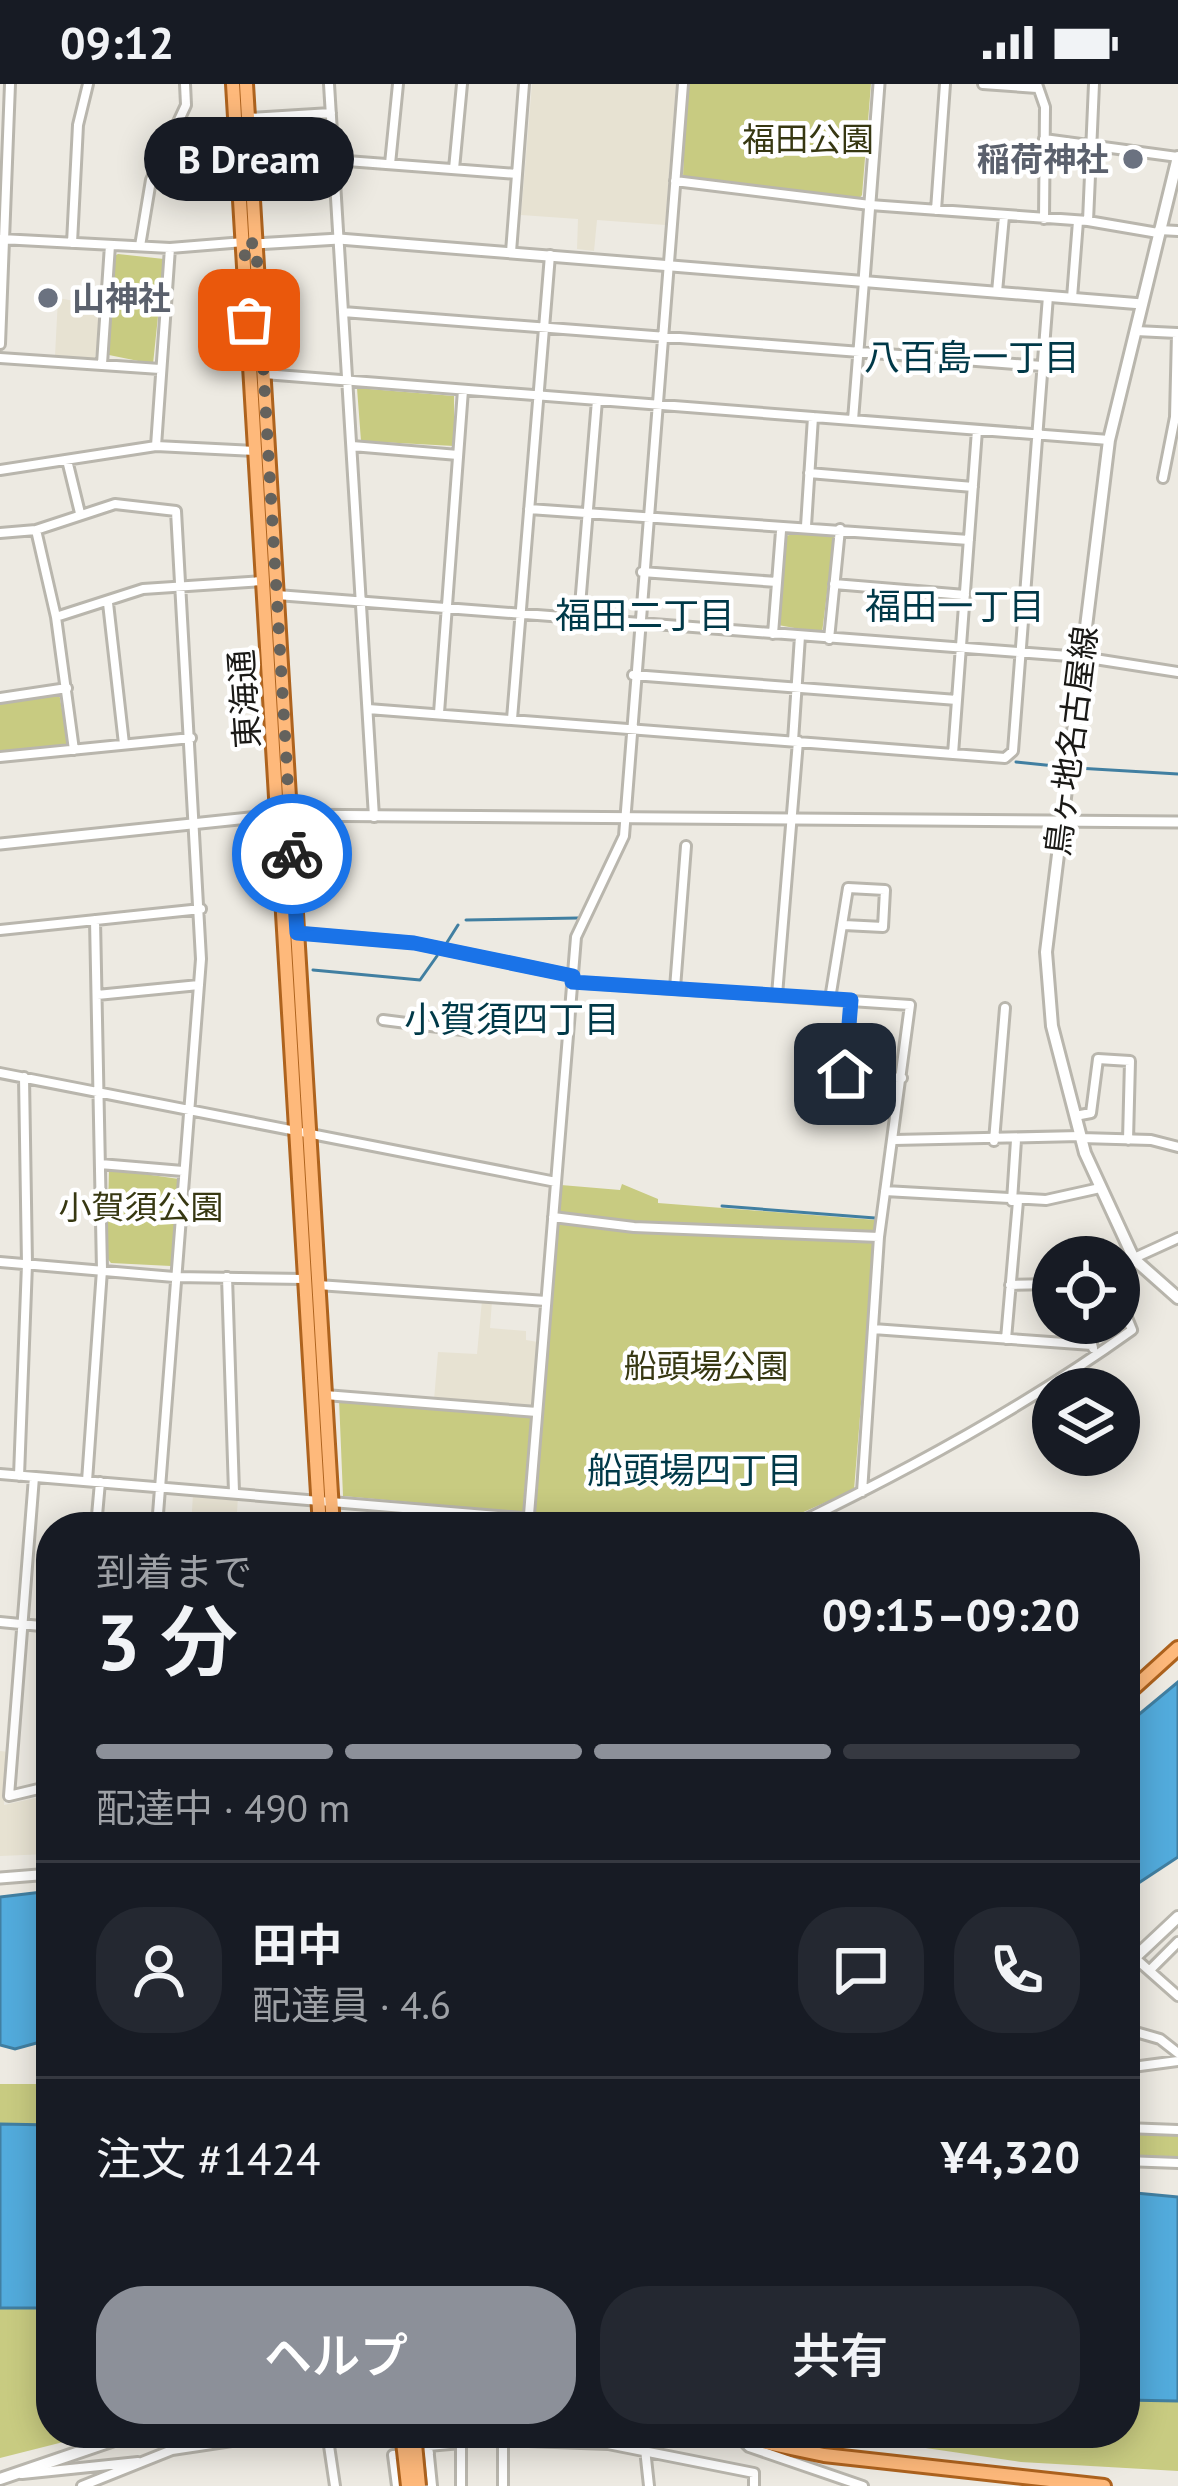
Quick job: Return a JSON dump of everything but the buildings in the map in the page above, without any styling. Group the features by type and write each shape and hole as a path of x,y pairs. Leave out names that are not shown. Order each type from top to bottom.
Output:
{"main road":[{"name":"東海通","path":"233,84 264,374 284,816 329,1512"},
{"name":"東海通","path":"246,84 263,581 297,933 303,1133"},
{"name":"鳥ヶ地名古屋線","path":"1123,1236 1100,1188 1075,1116 1047,998 1046,952 1109,440 1178,157"},
{"name":"鳥ヶ地名古屋線","path":"1140,1263 1178,1298"},
{"name":"東海通","path":"312,1282 325,1394 323,1512"},
{"path":"1140,1682 1178,1648"},
{"path":"1140,1953 1178,1917"},
{"path":"0,2479 91,2448"},
{"path":"404,2448 408,2486"},
{"path":"415,2448 419,2486"},
{"path":"798,2448 903,2466 1104,2486"}],"street":[{"path":"0,344 4,108 10,84"},
{"path":"72,242 78,125 88,84"},
{"path":"140,246 152,180 186,105 185,84"},
{"path":"329,84 374,817"},
{"path":"390,164 398,84"},
{"path":"454,169 462,84"},
{"path":"511,252 524,84"},
{"path":"530,1512 576,937 624,836 683,84"},
{"path":"854,420 880,84"},
{"path":"936,210 946,84"},
{"path":"983,84 1037,86 1045,107 1044,219"},
{"path":"1072,298 1094,84"},
{"path":"248,118 331,113"},
{"path":"1044,139 1178,157"},
{"path":"334,160 517,173"},
{"path":"675,181 870,205 1178,231"},
{"path":"997,292 1004,216"},
{"path":"2,239 170,248 339,239 1142,304"},
{"path":"102,364 110,244"},
{"path":"156,446 170,248"},
{"path":"512,719 550,256"},
{"path":"368,709 1005,758 1013,751 1048,296"},
{"path":"343,312 1042,366"},
{"path":"1136,331 1178,333 1175,417 1163,478"},
{"path":"0,358 160,369"},
{"path":"264,374 1109,440"},
{"path":"439,713 463,390"},
{"path":"579,618 597,400"},
{"path":"806,526 813,417"},
{"path":"953,754 977,430"},
{"path":"0,470 156,446 256,452"},
{"path":"352,446 458,455"},
{"path":"68,460 80,512"},
{"path":"809,473 973,487"},
{"path":"0,533 36,530 116,504 176,511 201,909 158,1512"},
{"path":"529,509 781,531 806,526 969,540"},
{"path":"829,639 840,529"},
{"path":"36,530 56,617 74,750"},
{"path":"772,634 781,531"},
{"path":"642,572 777,582"},
{"path":"56,617 143,589 263,581"},
{"path":"834,584 965,595"},
{"path":"277,595 1082,657 1178,672"},
{"path":"108,603 124,745"},
{"path":"777,995 792,818 800,636"},
{"path":"634,675 957,700"},
{"path":"0,698 67,688"},
{"path":"0,757 191,738"},
{"path":"0,844 284,816 1178,822"},
{"path":"675,988 686,846"},
{"path":"830,999 848,888 885,890 883,927 844,925"},
{"path":"0,930 201,909"},
{"path":"87,1481 103,1270 95,920"},
{"path":"297,933 414,943 572,979 910,1005 879,1237 862,1492"},
{"path":"97,995 199,985"},
{"path":"851,1000 845,1074 902,1078"},
{"path":"994,1141 1005,1008"},
{"path":"382,1020 470,1031"},
{"path":"1075,1116 1090,1113 1094,1063 1130,1061 1128,1140"},
{"path":"0,1073 556,1182"},
{"path":"19,1476 27,1264 24,1077"},
{"path":"894,1140 1081,1137 1178,1147"},
{"path":"1006,1339 1016,1140"},
{"path":"100,1164 183,1172"},
{"path":"885,1191 1015,1201 1070,1198 1100,1188"},
{"path":"553,1217 634,1227 879,1237"},
{"path":"1140,1255 1178,1238"},
{"path":"0,1262 546,1301"},
{"path":"227,1277 234,1492"},
{"path":"1010,1286 1032,1285"},
{"path":"873,1329 1094,1350"},
{"path":"1092,1344 1094,1350"},
{"path":"821,1512 999,1417 1105,1344"},
{"path":"325,1394 537,1412"},
{"path":"0,1474 440,1512"},
{"path":"34,1477 9,1796 36,1790"},
{"path":"97,1512 100,1482"},
{"path":"0,1622 36,1625"},
{"path":"0,1878 36,1875"},
{"path":"1151,1969 1178,1942"},
{"path":"1140,1966 1151,1969 1178,1996"},
{"path":"1140,2033 1160,2039 1178,2057"},
{"path":"1140,2065 1178,2057"},
{"path":"1140,2129 1178,2130"},
{"path":"1140,2162 1178,2163"},
{"path":"17,2473 33,2476 140,2462 197,2448"},
{"path":"329,2448 335,2486"},
{"path":"428,2448 432,2486"},
{"path":"460,2448 461,2486"},
{"path":"503,2448 503,2486"},
{"path":"629,2448 754,2473 754,2486"},
{"path":"752,2448 863,2486"},
{"path":"645,2449 649,2486"},
{"path":"397,2486 393,2455 429,2453"},
{"path":"82,2486 132,2470 140,2462"}],"shaded area":[{"path":"532,84 676,84 665,225 597,220 594,251 577,249 578,219 521,215"},
{"path":"58,298 102,306 95,359 55,356"},
{"path":"482,1300 492,1301 490,1328 526,1331 526,1340 538,1342 533,1409 434,1400 438,1352 477,1354"},
{"path":"193,1494 238,1497 237,1512 192,1512"},
{"path":"0,1751 9,1752 4,1805 36,1798 36,1854 0,1856"}],"green space":[{"name":"福田公園","path":"686,84 871,84 862,195 859,199 683,178"},
{"path":"114,256 164,259 153,364 109,355"},
{"path":"357,388 454,396 454,446 361,441"},
{"path":"804,532 834,537 822,633 778,625 785,536"},
{"path":"59,693 68,742 64,746 0,751 0,702"},
{"name":"小賀須公園","path":"109,1169 179,1179 171,1266 111,1263 107,1258"},
{"name":"船頭場公園","path":"622,1184 658,1203 876,1220 854,1490 803,1512 514,1512 343,1496 339,1399 542,1412 561,1185 620,1190"},
{"path":"0,2084 36,2084 36,2125 0,2124"},
{"path":"1140,2134 1178,2135 1178,2159 1140,2157"},
{"path":"0,2308 36,2308 40,2448 0,2458"},
{"path":"1140,2400 1178,2401 1178,2471 1021,2462 925,2448 1140,2448"}],"water":[{"path":"1178,1682 1178,1857 1140,1882 1140,1714"},
{"path":"36,1893 36,2043 15,2049 0,2045 0,1897"},
{"path":"0,2124 36,2125 36,2308 0,2308"},
{"path":"1140,2193 1178,2197 1178,2401 1140,2400"}],"waterway":[{"path":"1016,762 1055,766"},
{"path":"1077,768 1178,774"},
{"path":"466,920 578,918"},
{"path":"446,944 458,925"},
{"path":"313,970 420,980 437,956"},
{"path":"722,1206 875,1218"}],"way so far":[{"path":"249,320 244,242 256,244 292,854"}],"place":[{"name":"稲荷神社","path":"1133,159"},
{"name":"山神社","path":"48,298"},
{"name":"B Dream","path":"249,320"}],"district":[{"name":"八百島一丁目","path":"972,357"},
{"name":"福田一丁目","path":"955,606"},
{"name":"福田二丁目","path":"645,615"},
{"name":"小賀須四丁目","path":"512,1019"},
{"name":"船頭場四丁目","path":"695,1470"}],"route":[{"path":"292,854 297,933 414,943 573,976 572,982 851,1000 845,1074"}]}
